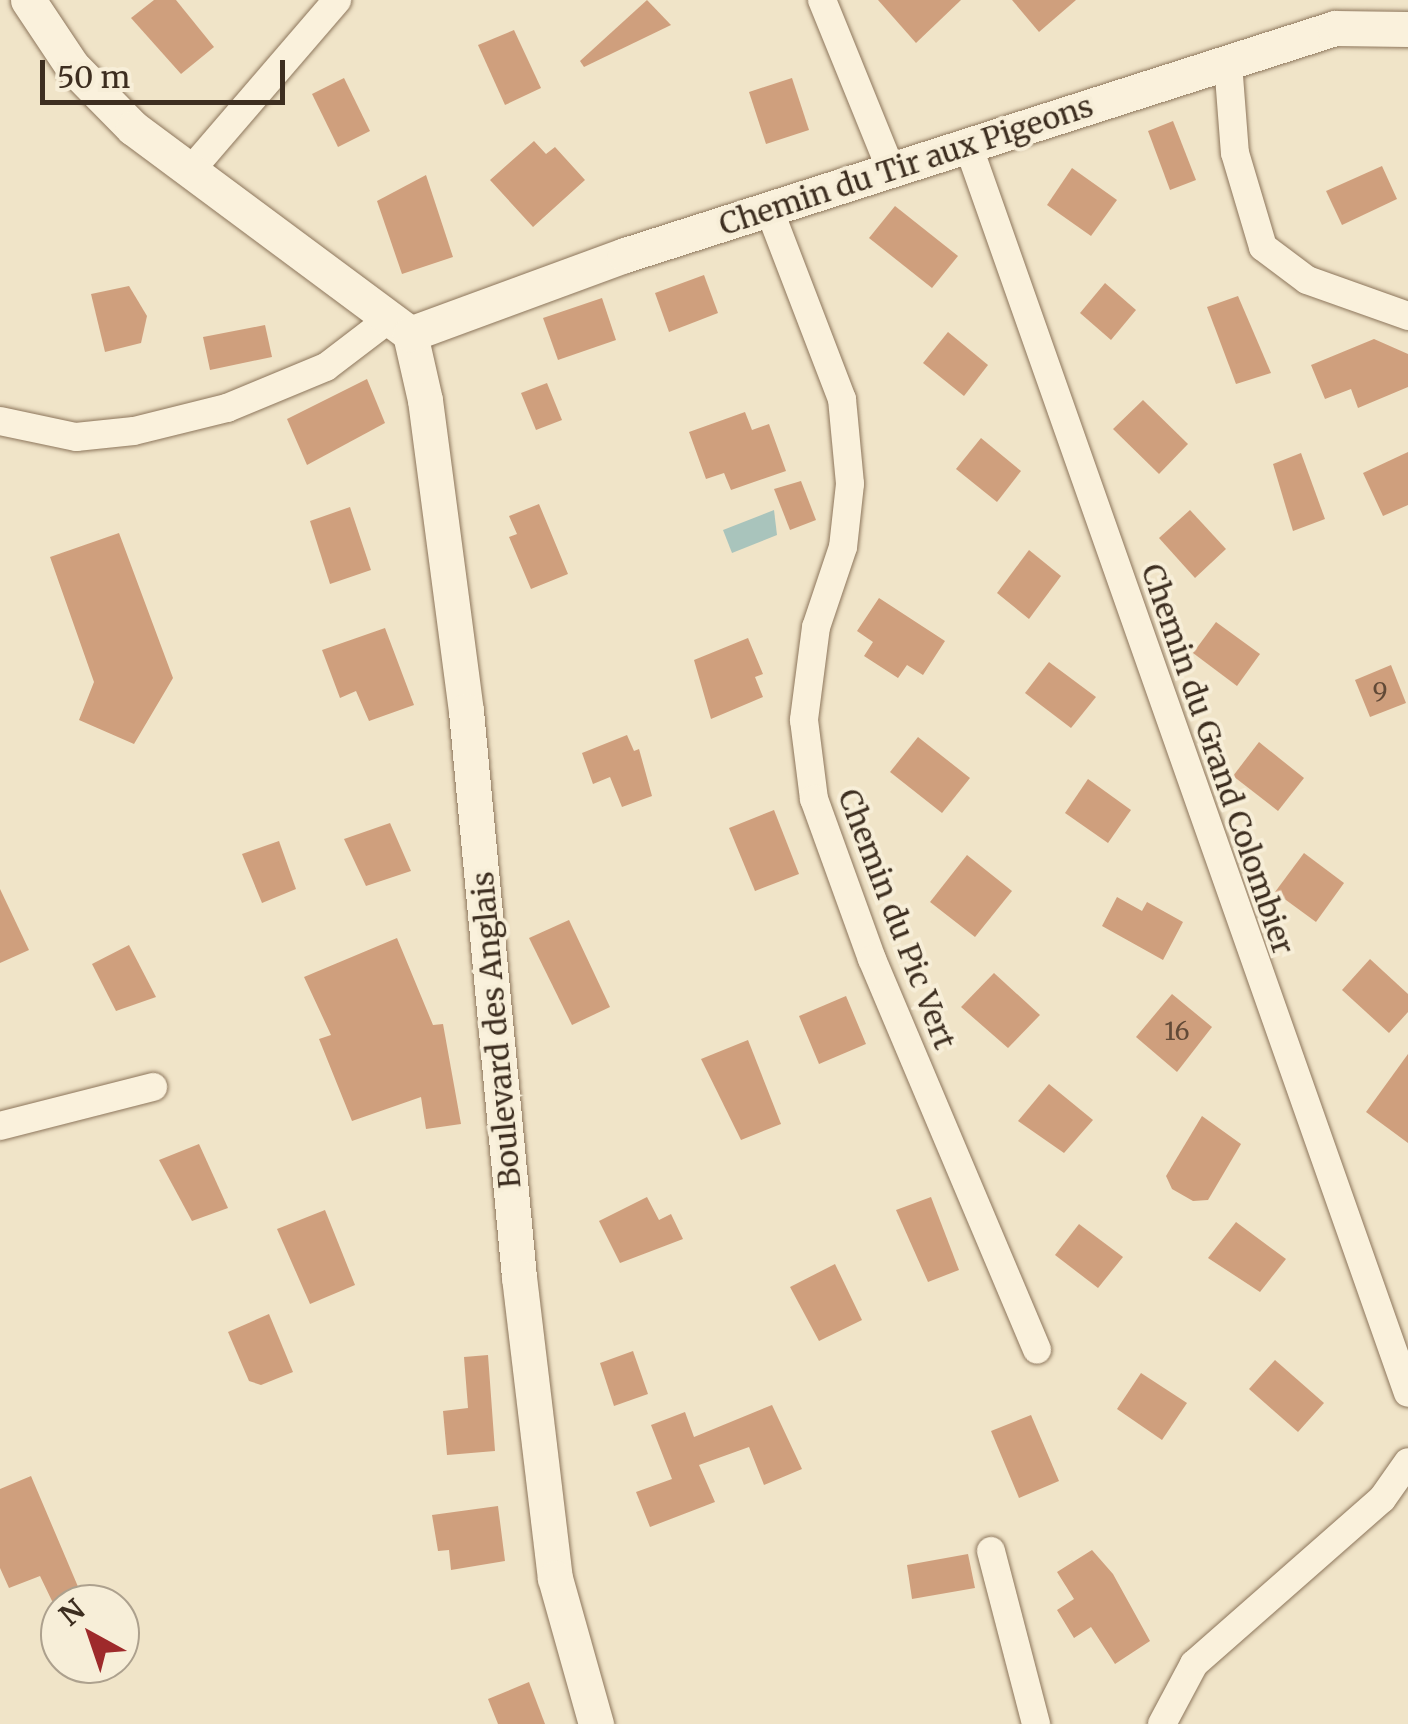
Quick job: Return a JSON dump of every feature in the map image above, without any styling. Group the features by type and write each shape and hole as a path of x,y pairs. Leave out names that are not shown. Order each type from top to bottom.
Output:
{"street":[{"path":"0,421 76,437 134,432 227,408 326,366 400,326 133,128 72,66 28,0"},
{"path":"191,170 337,0"},
{"path":"822,0 890,170"},
{"name":"Chemin du Tir aux Pigeons","path":"400,326 1335,28 1408,30"},
{"path":"1228,63 1235,153 1264,247 1307,280 1408,316"},
{"name":"Chemin du Grand Colombier","path":"968,145 1408,1393"},
{"name":"Chemin du Pic Vert","path":"769,209 842,399 850,484 844,547 816,627 804,720 814,799 872,960 1036,1350"},
{"name":"Boulevard des Anglais","path":"400,326 426,400 466,711 519,1277 555,1578 596,1724"},
{"path":"0,1126 153,1087"},
{"path":"1162,1724 1194,1664 1382,1498 1408,1462"},
{"path":"991,1552 1036,1724"}],"water":[{"path":"774,510 777,535 732,553 723,530"}],"building":[{"path":"154,0 176,0 214,47 181,74 131,18"},
{"path":"647,0 671,25 584,67 580,61"},
{"path":"878,0 961,0 916,43"},
{"path":"1012,0 1076,0 1039,32"},
{"path":"514,30 541,88 505,105 478,45"},
{"path":"344,78 370,131 338,147 312,94"},
{"path":"792,78 809,130 766,144 749,92"},
{"path":"1173,121 1196,180 1170,190 1148,131"},
{"path":"534,141 546,154 555,147 585,180 533,227 490,180"},
{"path":"1382,166 1397,199 1342,225 1326,191"},
{"path":"1072,168 1117,200 1091,236 1047,205"},
{"path":"426,175 453,257 402,274 377,201"},
{"path":"895,206 958,256 932,288 869,238"},
{"path":"704,275 718,313 669,332 655,293"},
{"path":"1105,283 1136,310 1111,340 1080,313"},
{"path":"129,286 147,316 141,343 105,352 91,294"},
{"path":"1238,296 1271,373 1236,384 1207,307"},
{"path":"602,298 616,340 558,360 543,318"},
{"path":"265,325 272,357 210,370 203,337"},
{"path":"948,332 988,365 964,396 923,363"},
{"path":"1374,339 1408,354 1408,387 1358,408 1351,389 1325,399 1311,365"},
{"path":"367,379 385,423 307,465 287,419"},
{"path":"547,383 562,420 536,430 521,393"},
{"path":"1143,400 1188,444 1159,474 1113,429"},
{"path":"745,412 752,430 769,424 786,471 731,490 724,473 706,479 689,432"},
{"path":"981,438 1021,471 997,502 956,469"},
{"path":"1408,452 1408,505 1383,516 1363,473"},
{"path":"1301,453 1325,519 1293,531 1273,464"},
{"path":"801,481 816,520 790,530 774,489"},
{"path":"539,504 568,574 531,589 509,537 517,534 509,516"},
{"path":"350,507 371,570 330,584 310,521"},
{"path":"1190,510 1226,549 1195,578 1159,538"},
{"path":"119,533 173,678 134,744 79,720 94,682 50,557"},
{"path":"1029,550 1061,576 1029,619 997,593"},
{"path":"879,598 945,641 923,675 907,665 898,678 864,656 873,642 857,631"},
{"path":"1216,622 1260,654 1237,686 1193,653"},
{"path":"385,628 414,705 369,721 356,691 340,698 322,650"},
{"path":"748,638 763,674 755,677 763,697 711,719 694,660"},
{"path":"1049,662 1096,697 1071,728 1025,693"},
{"path":"1391,665 1406,703 1370,717 1355,680"},
{"path":"627,735 634,751 639,749 652,796 622,807 610,777 593,784 582,753"},
{"path":"918,737 970,778 942,813 890,772"},
{"path":"1259,742 1304,778 1278,811 1233,776"},
{"path":"1088,779 1131,810 1108,843 1065,813"},
{"path":"774,810 799,874 755,891 729,828"},
{"path":"390,823 411,871 366,886 344,839"},
{"path":"279,841 296,889 262,903 242,854"},
{"path":"1304,853 1344,883 1316,922 1275,892"},
{"path":"967,855 1012,891 975,937 930,902"},
{"path":"0,889 29,950 0,963"},
{"path":"1117,897 1142,911 1147,902 1183,922 1163,960 1102,926"},
{"path":"569,920 610,1007 572,1025 529,938"},
{"path":"397,938 433,1025 443,1024 461,1124 426,1129 421,1097 352,1121 319,1039 331,1035 304,977"},
{"path":"129,945 156,997 116,1011 92,964"},
{"path":"1370,959 1408,994 1408,1012 1389,1033 1342,990"},
{"path":"994,973 1040,1015 1008,1048 961,1007"},
{"path":"1172,994 1212,1027 1177,1072 1136,1037"},
{"path":"846,996 866,1044 819,1064 799,1016"},
{"path":"748,1040 781,1124 741,1140 701,1059"},
{"path":"1408,1054 1408,1143 1366,1112"},
{"path":"1049,1084 1093,1120 1064,1153 1018,1121"},
{"path":"1202,1116 1241,1144 1208,1200 1193,1201 1172,1189 1166,1176"},
{"path":"199,1144 228,1208 192,1221 159,1160"},
{"path":"647,1197 659,1220 671,1214 683,1239 620,1263 599,1221"},
{"path":"931,1197 959,1270 928,1282 896,1210"},
{"path":"325,1210 355,1285 310,1304 277,1229"},
{"path":"1236,1222 1286,1259 1260,1292 1208,1258"},
{"path":"1079,1224 1123,1257 1098,1288 1055,1255"},
{"path":"835,1264 862,1320 819,1341 790,1287"},
{"path":"269,1314 293,1372 261,1385 249,1381 228,1332"},
{"path":"633,1351 648,1394 614,1406 600,1363"},
{"path":"488,1355 495,1451 447,1455 443,1411 468,1408 464,1357"},
{"path":"1275,1360 1324,1403 1298,1432 1249,1389"},
{"path":"1141,1373 1187,1403 1162,1440 1117,1409"},
{"path":"772,1405 802,1469 764,1485 749,1447 699,1465 715,1502 650,1527 636,1492 672,1479 651,1425 685,1412 694,1437"},
{"path":"1031,1415 1059,1481 1019,1498 991,1431"},
{"path":"31,1476 77,1584 44,1584 40,1576 9,1588 0,1568 0,1489"},
{"path":"498,1506 505,1561 451,1570 449,1550 438,1551 432,1515"},
{"path":"1092,1550 1113,1574 1150,1641 1115,1664 1091,1627 1074,1638 1057,1610 1074,1599 1057,1572"},
{"path":"968,1554 975,1588 912,1599 907,1565"},
{"path":"529,1682 545,1724 498,1724 488,1699"}]}
